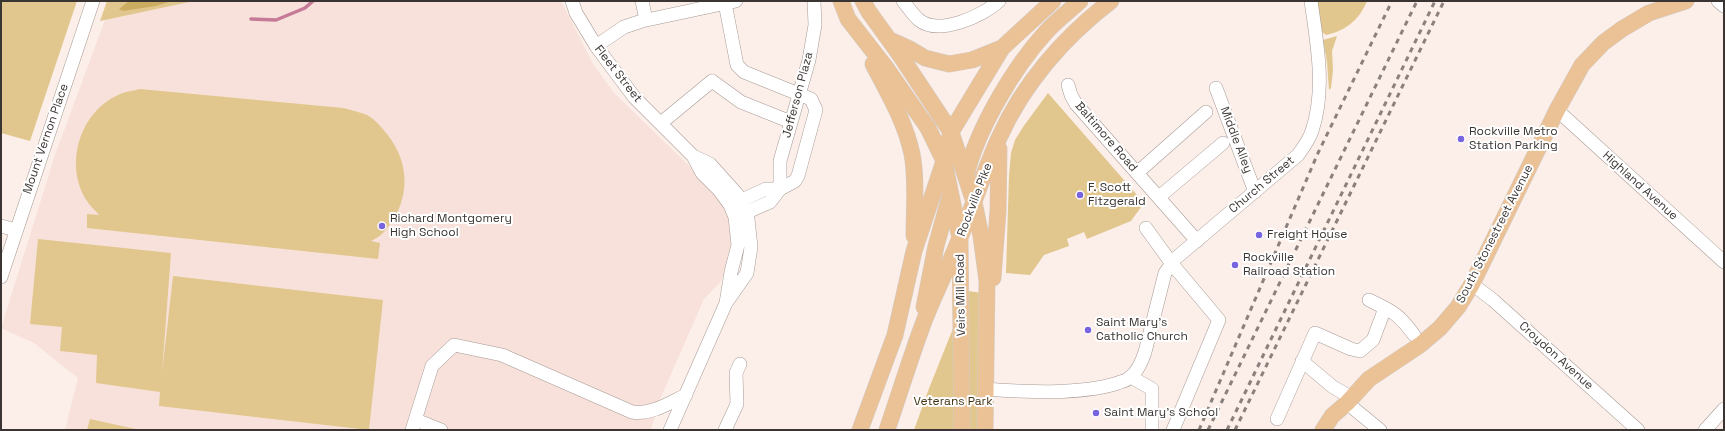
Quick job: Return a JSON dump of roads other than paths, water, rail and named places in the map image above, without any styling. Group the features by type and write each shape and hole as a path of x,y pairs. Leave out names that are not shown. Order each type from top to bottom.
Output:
{"main road":[{"name":"Veirs Mill Road","path":"841,1 848,19 887,69 928,128 944,161 960,239 962,430"},
{"name":"Veirs Mill Road","path":"863,1 868,12 890,40 951,132 974,202 981,236 987,281 985,430"},
{"path":"860,430 895,334 914,251 944,161 951,132 1002,48 1053,1"},
{"path":"960,239 962,195 966,174 975,143 994,108 1026,57 1047,31 1080,1"},
{"name":"Rockville Pike","path":"887,430 923,323 960,239 999,137 1035,78 1059,46 1089,18 1111,1"},
{"name":"South Stonestreet Avenue","path":"1323,430 1332,416 1350,401 1369,379 1420,345 1440,328 1458,307 1472,284 1557,110 1582,65 1603,43 1622,29 1649,14 1686,1"},
{"path":"848,19 893,101 905,129 912,155 914,251"},
{"path":"890,40 910,49 924,58 949,64 972,60 1002,48"},
{"path":"923,323 925,297 936,246 951,194 951,132"},
{"path":"986,337 995,261 998,211 999,137"}],"street":[{"name":"Mount Vernon Place","path":"1,277 92,1"},
{"name":"Fleet Street","path":"572,1 576,13 596,46 634,97 693,156 710,164 727,181 738,209"},
{"path":"642,1 646,20"},
{"name":"Jefferson Plaza","path":"780,189 780,161 809,60 814,34 814,1"},
{"path":"903,1 920,20 933,26 953,24 980,15 999,1"},
{"name":"Church Street","path":"1131,377 1140,364 1145,352 1165,273 1172,264 1197,240 1256,192 1298,155 1312,133 1319,96 1319,66 1318,44 1311,1"},
{"path":"1718,1 1724,6"},
{"path":"596,46 624,27 646,20 731,2 737,65 744,72 811,99 816,110 816,117 798,176 795,181 786,184 780,189 766,189 738,209 738,245 730,272 726,303 670,430"},
{"path":"661,123 712,81 741,102 791,122"},
{"name":"Baltimore Road","path":"1068,86 1071,96 1076,104 1197,240"},
{"name":"Middle Alley","path":"1216,88 1256,192"},
{"name":"Highland Avenue","path":"1557,110 1724,262"},
{"path":"1137,173 1206,112"},
{"path":"1159,197 1223,143"},
{"path":"1,226 16,230"},
{"path":"1146,228 1172,264 1219,320 1173,430"},
{"name":"Croydon Avenue","path":"1472,284 1493,300 1638,430"},
{"path":"1369,300 1402,318 1414,335"},
{"path":"1277,419 1315,333 1351,349 1360,350 1373,340 1385,308"},
{"path":"441,430 414,425 432,366 454,345 502,355 632,412 650,412 686,395"},
{"path":"1302,361 1350,401 1380,430"},
{"path":"725,430 737,404 736,373 740,364"},
{"path":"985,389 1016,391 1087,390 1108,386 1131,377 1152,389 1152,430"},
{"path":"1705,430 1724,409"}],"waterway":[{"path":"251,19 276,20 305,8 313,1"}],"railway":[{"path":"1199,430 1318,153 1392,1"},
{"path":"1208,430 1417,1"},
{"path":"1227,430 1435,1"},
{"path":"1235,430 1444,1"}],"place":[{"name":"Rockville Metro Station Parking","path":"1461,139"},
{"name":"F. Scott Fitzgerald","path":"1080,195"},
{"name":"Richard Montgomery High School","path":"382,226"},
{"name":"Freight House","path":"1259,235"},
{"name":"Rockville Railroad Station","path":"1235,265"},
{"name":"Saint Mary's Catholic Church","path":"1088,330"},
{"name":"Saint Mary's School","path":"1096,413"}],"park label":[{"name":"Veterans Park","path":"953,402"}]}
